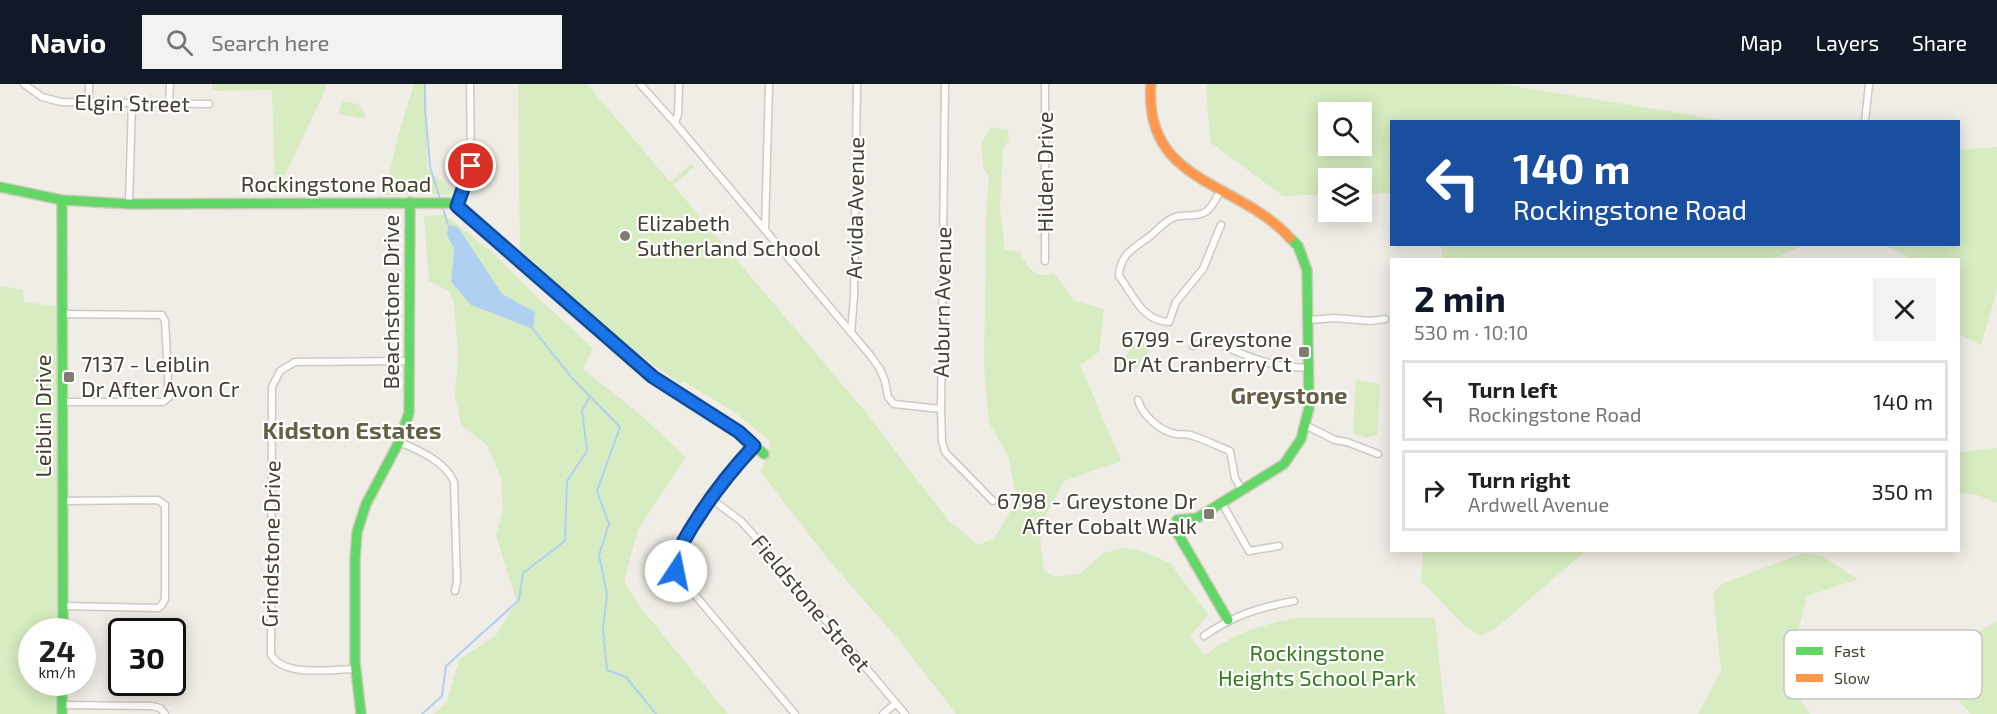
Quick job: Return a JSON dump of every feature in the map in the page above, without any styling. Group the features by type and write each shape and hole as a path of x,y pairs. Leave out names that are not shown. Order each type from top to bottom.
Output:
{"street":[{"name":"Elgin Street","path":"24,84 42,97 54,101 209,104"},
{"path":"89,84 89,102"},
{"path":"169,104 170,84"},
{"path":"457,206 471,166 470,84"},
{"path":"640,84 851,332 880,369 887,395 894,404 940,409"},
{"path":"675,123 678,114 679,84"},
{"path":"765,231 769,84"},
{"name":"Arvida Avenue","path":"851,332 854,297 857,84"},
{"name":"Auburn Avenue","path":"945,84 940,409 942,441 945,452 993,501"},
{"name":"Hilden Drive","path":"1045,84 1045,261"},
{"path":"1151,84 1152,116 1162,144 1179,164 1220,192 1289,233 1298,243 1305,257 1307,270 1310,320 1310,408 1301,440 1284,464 1197,518 1177,520 1176,527 1179,537 1228,620"},
{"path":"1865,120 1869,84"},
{"path":"129,204 132,103"},
{"name":"Rockingstone Road","path":"0,187 62,200 129,204 437,202 457,206 653,377 739,432 764,454"},
{"path":"1220,192 1207,211 1179,216 1166,222 1151,236 1132,247 1122,262 1119,276 1143,310 1153,319 1169,322 1176,303 1203,269 1221,225"},
{"name":"Leiblin Drive","path":"62,200 63,618"},
{"name":"Beachstone Drive","path":"361,714 355,669 357,532 366,504 399,442 409,413 410,202"},
{"path":"62,314 162,315 165,319 169,397 163,402 64,402"},
{"path":"1310,320 1335,318 1371,321 1385,319"},
{"path":"1193,346 1211,340 1258,362 1281,367 1310,368"},
{"name":"Grindstone Drive","path":"355,669 289,668 278,664 271,654 272,387 280,371 295,362 410,361"},
{"path":"1138,400 1150,419 1165,430 1175,434 1188,434 1230,451 1235,478 1242,490"},
{"path":"1305,425 1335,440 1347,442 1378,454"},
{"path":"399,442 443,466 452,476 457,579 455,591"},
{"path":"754,446 710,498 678,551 675,560 676,571 795,714"},
{"name":"Fieldstone Street","path":"710,498 741,521 759,540 905,714"},
{"path":"63,501 158,501 164,503 166,519 165,599 160,606 63,606"},
{"path":"1222,503 1249,551 1279,546"},
{"path":"1204,636 1228,620 1257,609 1294,600"},
{"path":"883,714 896,703"},
{"path":"62,710 152,706 160,708 165,714"}],"green space":[{"path":"212,84 328,84 275,196 272,90 212,91"},
{"path":"414,84 426,84 427,169 452,191 450,194 384,195"},
{"name":"Rockingstone Heights School Park","path":"518,84 587,84 670,182 691,164 694,167 673,185 864,410 948,520 978,545 994,539 1017,500 1008,456 989,422 984,368 986,216 989,177 984,169 981,144 991,127 1008,130 1009,140 1003,148 1000,209 1005,250 1020,252 1028,267 1036,274 1054,273 1074,301 1104,309 1099,352 1080,365 1121,461 1064,481 1043,521 1040,542 1044,570 1054,577 1080,574 1103,553 1123,548 1141,551 1170,563 1208,614 1190,637 1205,655 1238,635 1288,620 1301,618 1435,618 1445,714 956,714 903,645 827,558 761,472 771,442 733,411 683,381 680,384 630,348 536,267 537,265 520,250"},
{"path":"1206,84 1501,84 1722,120 1390,120 1390,193 1372,194 1372,168 1318,168 1318,194 1283,196 1210,142"},
{"path":"342,101 358,104 365,113 364,119 339,114"},
{"path":"1997,147 1997,290 1981,345 1960,334 1960,258 1908,258 1885,246 1960,246 1960,150"},
{"path":"445,215 493,253 593,348 583,369 642,416 686,457 638,529 624,581 640,607 728,714 434,714 447,702 459,660 496,635 517,602 496,536 503,510 501,478 487,445 461,425 455,394 458,355 454,303 449,291 429,281 424,216","holes":["458,227 502,294 535,312 451,282"]},
{"path":"1441,246 1801,246 1775,258 1443,258"},
{"path":"0,286 23,290 24,302 62,307 63,618 18,618 18,696 62,696 62,714 0,714"},
{"path":"1138,340 1150,349 1131,375 1118,365"},
{"path":"1356,380 1380,384 1377,435 1366,438 1353,433"},
{"path":"1997,448 1997,503 1975,494 1960,493 1960,452"},
{"path":"1423,552 1585,552 1496,628 1480,636 1464,625 1421,581"},
{"path":"1804,553 1822,556 1858,579 1807,596 1798,630 1784,630 1784,699 1800,699 1810,714 1698,714 1721,671 1713,593 1723,583"},
{"path":"1997,621 1997,714 1971,714 1957,699 1982,699 1982,630"}],"water":[{"path":"448,225 458,227 502,294 535,312 533,329 471,305 451,282 454,248 447,236"}],"waterway":[{"path":"425,84 430,167 440,199"},
{"path":"442,205 448,225"},
{"path":"533,329 572,378 620,427 597,491 609,524 599,555 607,594 603,630 607,670 626,677 656,714"},
{"path":"422,714 442,696 446,666 519,600 523,573 565,541 567,481 587,451 582,411 590,396"}],"traffic: fast":[{"path":"0,187 62,200 129,204 449,203 457,206 653,377 739,432 764,454"},
{"path":"62,200 63,618"},
{"path":"361,714 355,662 357,532 366,504 399,442 409,413 410,202"},
{"path":"1228,620 1178,534 1177,520 1197,518 1284,464 1301,439 1309,408 1307,270 1298,246 1290,238"},
{"path":"62,696 62,714"}],"traffic: slow":[{"path":"1151,84 1153,117 1162,142 1178,162 1198,177 1269,219 1290,238"}],"place":[{"name":"Elizabeth Sutherland School","path":"625,236"},
{"name":"6799 - Greystone Dr At Cranberry Ct","path":"1304,352"},
{"name":"7137 - Leiblin Dr After Avon Cr","path":"69,377"},
{"name":"6798 - Greystone Dr After Cobalt Walk","path":"1209,514"}],"district":[{"name":"Greystone","path":"1289,396"},
{"name":"Kidston Estates","path":"352,431"}],"route":[{"path":"471,166 457,206 653,377 739,432 754,446 710,498 683,541 675,560 676,571"}]}
